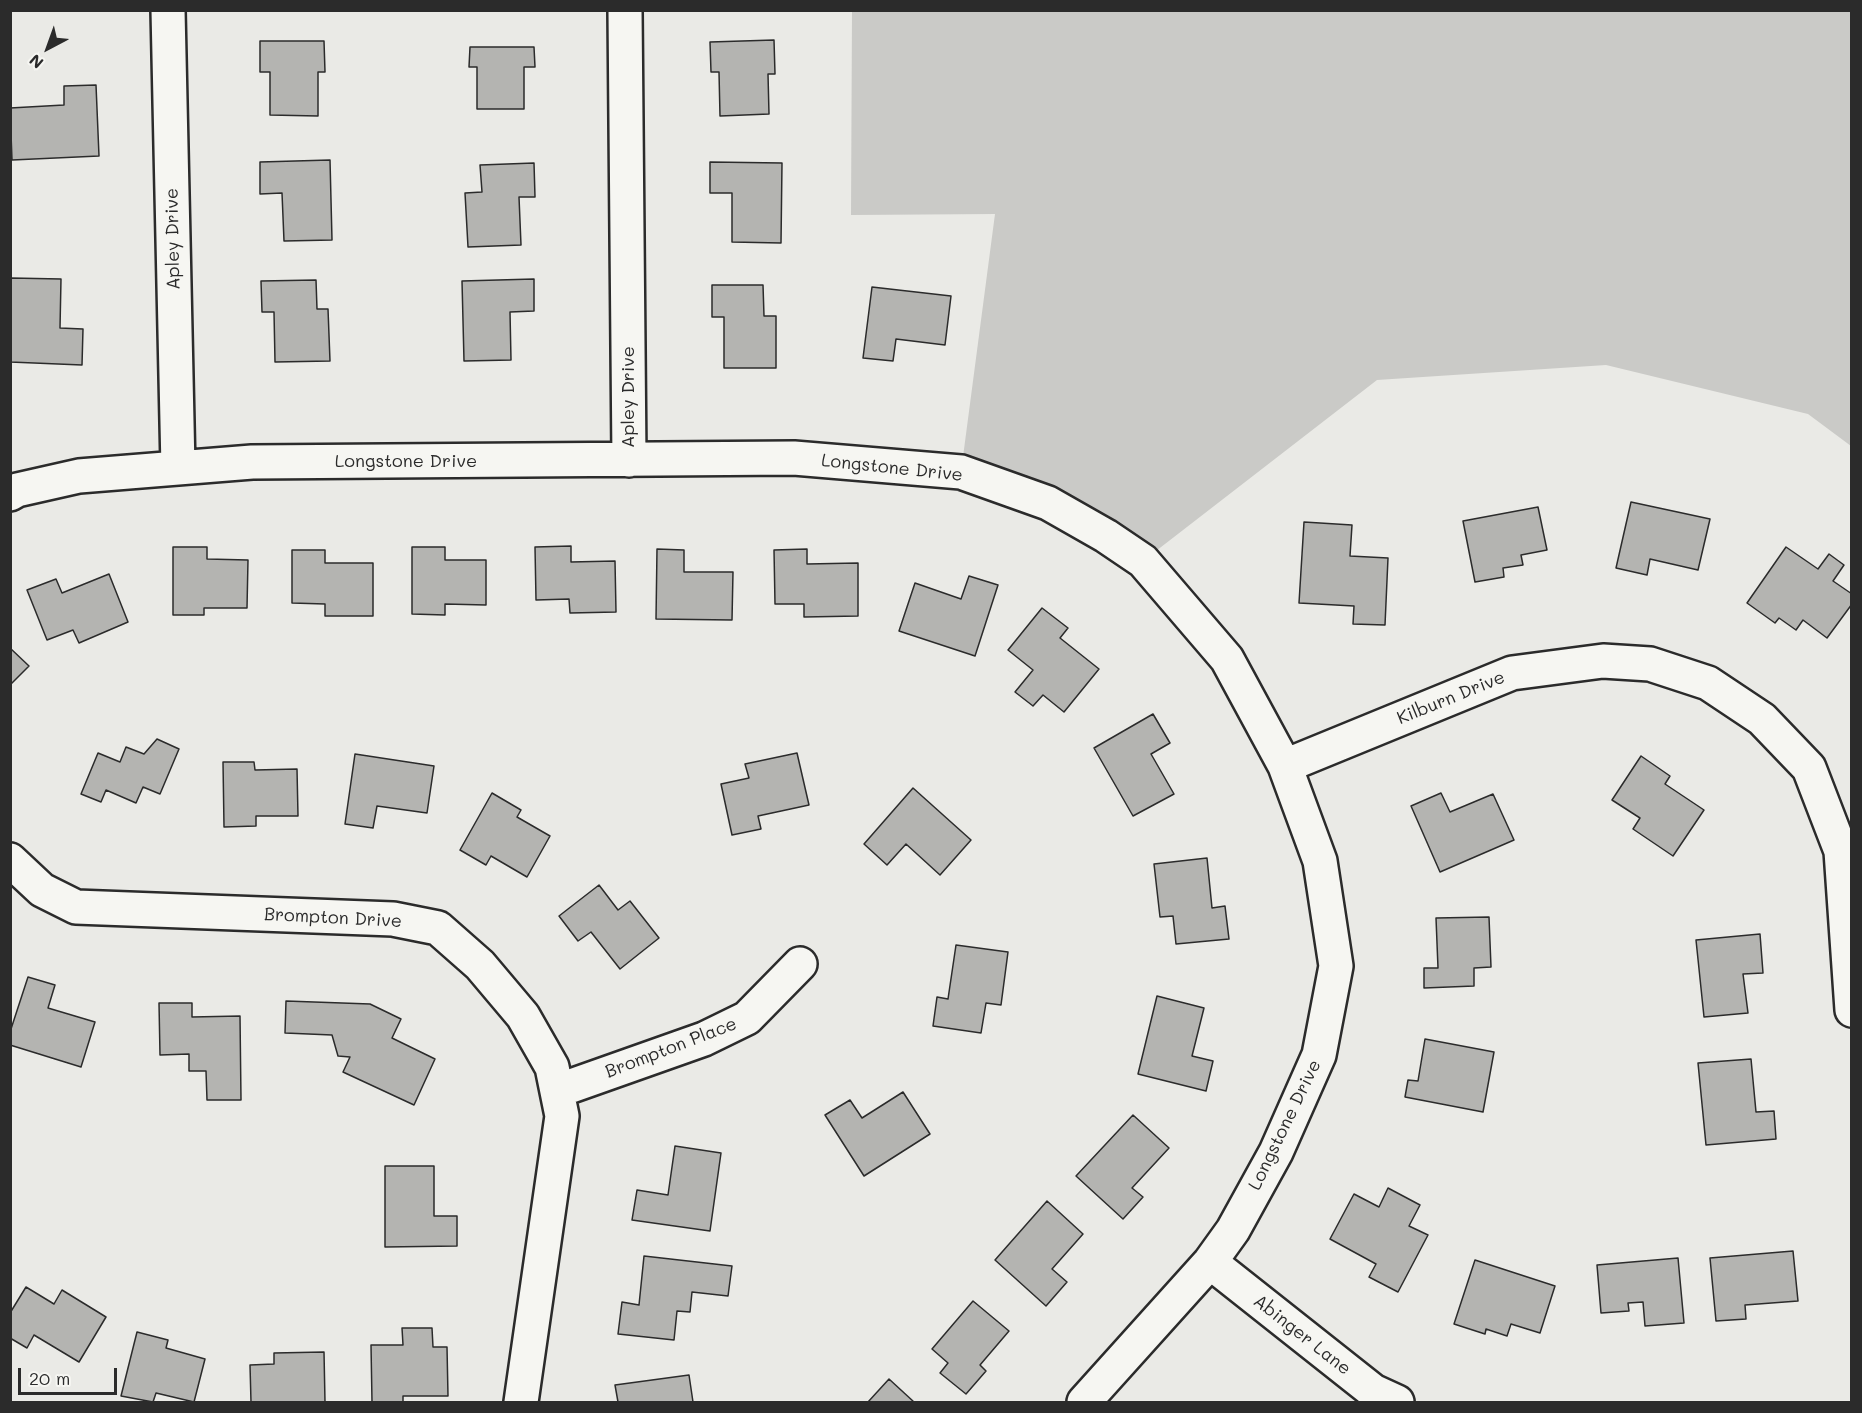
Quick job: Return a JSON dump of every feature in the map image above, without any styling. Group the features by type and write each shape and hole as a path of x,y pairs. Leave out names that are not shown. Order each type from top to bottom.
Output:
{"street":[{"name":"Apley Drive","path":"168,10 178,468"},
{"name":"Apley Drive","path":"625,10 628,459"},
{"name":"Longstone Drive","path":"10,494 17,490 79,476 252,462 794,458 961,472 1048,503 1106,536 1143,561 1227,658 1285,766 1320,861 1336,966 1319,1055 1276,1152 1233,1230 1210,1262 1084,1402"},
{"name":"Kilburn Drive","path":"1285,766 1512,673 1604,661 1650,664 1708,683 1762,719 1809,768 1841,851 1851,1010"},
{"name":"Brompton Drive","path":"10,860 42,890 76,907 393,919 438,928 480,965 524,1017 552,1067 562,1116 522,1402"},
{"name":"Brompton Place","path":"557,1091 704,1039 747,1018 800,964"},
{"name":"Abinger Lane","path":"1210,1262 1373,1391 1397,1402"}],"shaded area":[{"path":"852,11 1851,11 1851,446 1808,414 1606,365 1377,380 1143,561 961,472 995,214 851,215"}],"building":[{"path":"774,40 775,74 768,74 769,114 720,116 719,72 711,72 710,42"},
{"path":"260,41 324,41 325,72 318,72 318,116 270,115 270,72 260,72"},
{"path":"470,47 534,47 535,67 524,67 524,109 477,109 477,67 469,67"},
{"path":"96,85 99,156 12,160 10,108 64,105 64,86"},
{"path":"330,160 332,240 284,241 282,193 260,194 260,162"},
{"path":"710,162 782,163 781,243 732,242 732,193 710,193"},
{"path":"534,163 535,197 519,197 521,245 468,247 465,193 482,192 480,165"},
{"path":"11,278 61,279 60,328 83,329 82,365 10,362"},
{"path":"534,279 534,311 510,312 511,360 464,361 462,281"},
{"path":"316,280 317,309 328,309 330,361 275,362 274,312 262,312 261,281"},
{"path":"712,285 763,285 764,316 776,316 776,368 724,368 724,317 712,317"},
{"path":"872,287 951,296 945,345 896,339 893,361 863,358"},
{"path":"1631,502 1710,519 1698,570 1650,559 1647,575 1616,568"},
{"path":"1538,507 1547,550 1521,555 1523,565 1503,568 1504,577 1475,582 1463,521"},
{"path":"1304,522 1352,525 1350,556 1388,558 1385,625 1353,624 1354,606 1299,603"},
{"path":"571,546 571,562 615,561 616,612 570,613 569,599 536,600 535,547"},
{"path":"173,547 207,547 207,559 248,560 247,608 204,608 204,615 173,615"},
{"path":"412,547 445,547 445,560 486,560 486,605 445,604 445,615 412,614"},
{"path":"1786,547 1818,569 1829,554 1844,565 1833,581 1852,594 1852,604 1827,638 1803,620 1796,630 1779,618 1775,623 1747,603"},
{"path":"657,549 684,550 684,572 733,572 732,620 656,619"},
{"path":"807,549 807,564 858,563 858,616 804,617 804,604 775,604 774,550"},
{"path":"292,550 325,550 325,563 373,563 373,616 325,616 325,604 292,603"},
{"path":"109,574 128,622 79,643 73,630 47,640 27,590 56,579 62,593"},
{"path":"969,576 998,585 975,656 899,631 915,583 961,599"},
{"path":"1042,608 1068,628 1060,638 1099,669 1064,712 1043,695 1033,706 1015,692 1033,670 1008,650"},
{"path":"10,648 29,666 10,685"},
{"path":"1153,714 1170,743 1151,754 1174,794 1133,816 1094,748"},
{"path":"157,739 179,749 160,794 143,787 136,803 106,790 101,802 81,794 98,753 120,762 126,747 144,754"},
{"path":"797,753 809,805 758,816 761,829 732,835 721,784 749,778 745,764"},
{"path":"355,754 434,766 427,813 377,806 373,828 345,824"},
{"path":"1641,756 1670,776 1665,784 1704,810 1673,856 1633,829 1640,818 1612,800"},
{"path":"223,762 254,762 255,770 297,769 298,816 256,816 256,826 224,827"},
{"path":"913,788 971,840 940,875 906,844 887,865 864,844"},
{"path":"492,793 521,810 517,817 550,836 527,877 491,856 486,865 460,850"},
{"path":"1441,793 1450,812 1493,794 1514,840 1440,872 1411,806"},
{"path":"1207,858 1212,908 1225,906 1229,939 1176,944 1173,916 1160,917 1154,864"},
{"path":"599,885 618,910 630,901 659,938 620,969 591,932 578,941 559,916"},
{"path":"1489,917 1491,967 1474,968 1474,986 1424,988 1424,968 1438,968 1436,918"},
{"path":"1760,934 1763,973 1743,974 1748,1013 1704,1017 1696,940"},
{"path":"956,945 1008,952 1001,1005 986,1003 981,1033 933,1026 937,997 948,999"},
{"path":"28,977 55,985 48,1008 95,1022 81,1067 10,1045 10,1032"},
{"path":"1157,996 1204,1008 1192,1056 1213,1061 1206,1091 1138,1074"},
{"path":"286,1001 370,1004 401,1019 392,1038 435,1059 414,1105 343,1072 350,1057 338,1056 332,1035 285,1033"},
{"path":"159,1003 192,1003 192,1017 240,1016 241,1100 207,1100 206,1071 189,1071 189,1054 160,1055"},
{"path":"1425,1039 1494,1052 1483,1112 1405,1097 1408,1080 1418,1081"},
{"path":"1751,1059 1756,1112 1774,1111 1776,1139 1706,1145 1698,1063"},
{"path":"903,1092 930,1134 864,1176 825,1115 850,1100 862,1118"},
{"path":"1133,1115 1169,1148 1132,1188 1143,1197 1123,1219 1076,1176"},
{"path":"675,1146 721,1153 710,1231 632,1220 637,1190 668,1195"},
{"path":"385,1166 434,1166 434,1216 457,1216 457,1246 385,1247"},
{"path":"1388,1188 1420,1205 1409,1226 1428,1235 1398,1292 1369,1277 1376,1264 1330,1239 1354,1194 1379,1207"},
{"path":"1047,1201 1083,1234 1052,1269 1067,1282 1046,1306 995,1260"},
{"path":"1793,1251 1798,1301 1745,1305 1746,1319 1716,1321 1710,1258"},
{"path":"644,1256 732,1266 728,1296 692,1292 690,1312 677,1311 674,1340 618,1334 622,1302 639,1305"},
{"path":"1678,1258 1684,1323 1645,1326 1643,1302 1628,1303 1629,1311 1601,1313 1597,1265"},
{"path":"1475,1260 1555,1286 1540,1333 1511,1324 1507,1336 1486,1329 1485,1334 1454,1324"},
{"path":"26,1287 54,1304 62,1290 106,1317 79,1362 34,1335 27,1348 10,1338 10,1313"},
{"path":"973,1301 1009,1331 980,1365 986,1371 966,1394 940,1373 948,1363 932,1349"},
{"path":"402,1328 432,1328 433,1347 447,1347 448,1396 403,1396 403,1402 372,1402 371,1345 403,1345"},
{"path":"137,1332 168,1340 166,1348 205,1359 194,1402 156,1393 153,1402 121,1396"},
{"path":"324,1352 325,1402 251,1402 250,1365 274,1364 274,1353"},
{"path":"689,1375 693,1402 618,1402 615,1385"},
{"path":"889,1379 914,1402 868,1402"}]}
